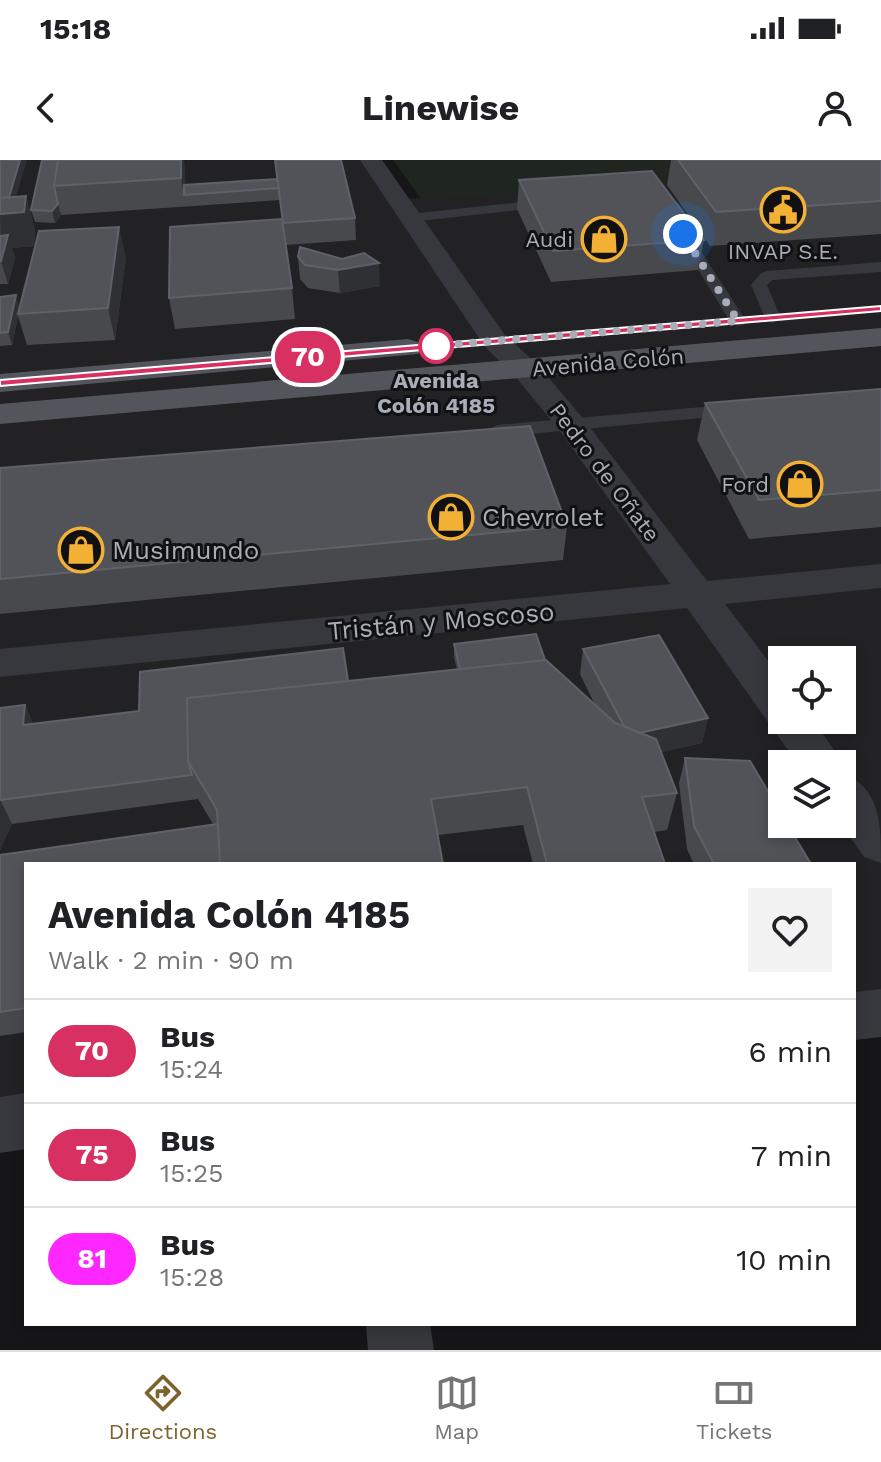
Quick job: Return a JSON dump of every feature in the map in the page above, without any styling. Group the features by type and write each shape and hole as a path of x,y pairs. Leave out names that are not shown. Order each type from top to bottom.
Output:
{"main road":[{"name":"Avenida Colón","path":"708,323 804,315"},
{"name":"Avenida Colón","path":"0,414 525,354 881,337"},
{"name":"Avenida Colón","path":"464,344 495,341"},
{"path":"0,383 433,346"}],"street":[{"name":"Pedro de Oñate","path":"371,160 495,341 525,354 571,424 768,690"},
{"name":"Tristán y Moscoso","path":"0,663 881,576"},
{"path":"856,810 881,844"},
{"path":"856,1016 881,1013"},
{"path":"0,1125 24,1121"},
{"path":"398,1326 401,1350"}],"lane":[{"path":"410,218 560,202"},
{"path":"672,217 738,321"},
{"path":"773,318 760,294 759,285 767,276 881,267"},
{"path":"476,433 757,408"}],"shaded area":[{"path":"0,160 362,160 391,200 881,166 881,1015 856,1018 856,862 24,862 24,1130 0,1133"},
{"path":"393,160 881,160 881,166 422,200"}],"building":[{"path":"0,160 20,160 9,197 0,198"},
{"path":"42,160 58,160 54,186 58,204 52,211 31,210"},
{"path":"58,160 181,160 181,178 54,186"},
{"path":"275,160 341,160 355,218 283,223"},
{"path":"678,160 881,160 881,201 716,212"},
{"path":"652,171 704,240 553,251 519,180"},
{"path":"277,179 279,188 184,195 184,185"},
{"path":"26,196 24,212 0,214 0,198"},
{"path":"282,219 292,288 169,298 170,227"},
{"path":"119,227 108,308 18,314 39,231"},
{"path":"8,235 1,261 0,261 0,236"},
{"path":"300,247 342,259 364,253 379,263 338,270 305,265 298,257"},
{"path":"16,295 8,332 0,333 0,297"},
{"path":"881,389 881,490 759,500 705,403"},
{"path":"530,426 567,526 0,579 0,468"},
{"path":"536,634 545,660 460,669 454,644"},
{"path":"659,635 708,718 639,733 624,726 583,649"},
{"path":"343,648 348,681 187,698 188,761 192,775 0,800 0,708 25,705 23,725 139,711 140,672"},
{"path":"546,660 615,723 656,739 677,793 642,797 664,862 546,862 527,787 431,799 443,862 220,862 217,810 188,761 187,698"},
{"path":"685,758 750,761 768,791 768,838 795,838 810,862 713,862 694,826"},
{"path":"218,824 220,862 24,862 24,1008 0,1012 0,855"}],"bus line":[{"name":"70","path":"0,383 881,309"}],"place":[{"name":"INVAP S.E.","path":"783,210"},
{"name":"Audi","path":"604,239"},
{"name":"Avenida Colón 4185","path":"436,346"},
{"name":"Ford","path":"800,484"},
{"name":"Chevrolet","path":"451,517"},
{"name":"Musimundo","path":"81,550"}],"route":[{"path":"436,346 433,346 738,321 683,234"}]}
